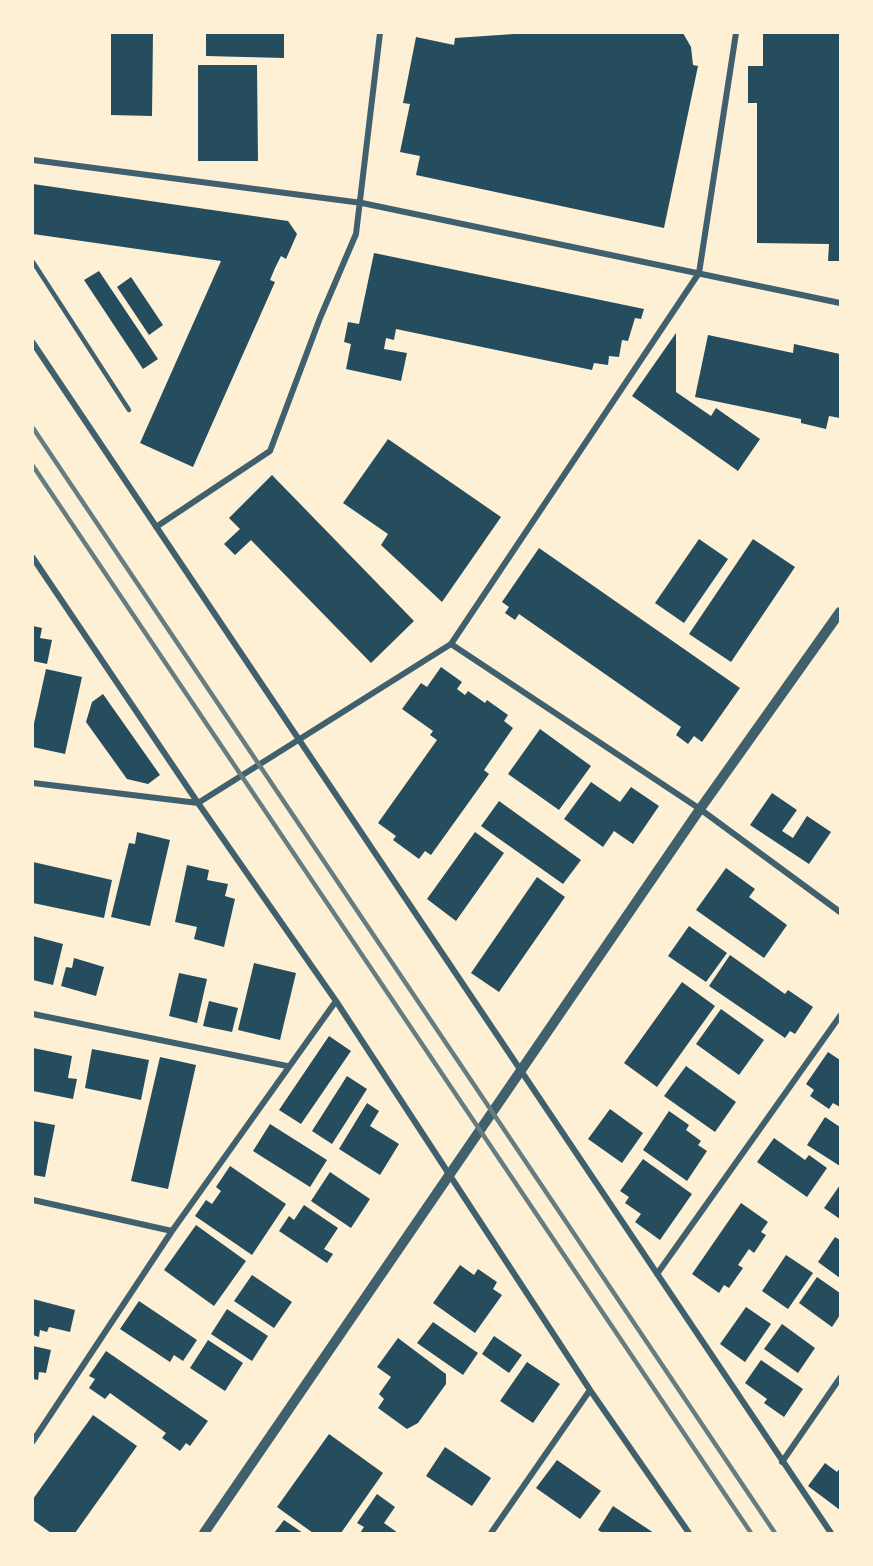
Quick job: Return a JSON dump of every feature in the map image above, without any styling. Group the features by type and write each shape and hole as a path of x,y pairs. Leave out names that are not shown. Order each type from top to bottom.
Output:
{"street":[{"path":"156,527 270,451 320,318 356,234 362,203 380,33"},
{"path":"33,783 198,802 451,644 699,273 736,33"},
{"path":"33,160 362,203 840,303"},
{"path":"33,343 831,1533"},
{"path":"33,558 198,802 336,1000 590,1390 689,1533"},
{"path":"204,1533 700,809 840,612"},
{"path":"451,644 700,809 840,912"},
{"path":"33,1441 172,1231 336,1000"},
{"path":"33,1014 287,1066"},
{"path":"657,1274 840,1016"},
{"path":"33,1200 172,1231"},
{"path":"782,1462 840,1378"},
{"path":"491,1533 590,1390"},
{"path":"33,1426 42,1428"}],"lane":[{"path":"33,262 129,410"}],"building":[{"path":"111,33 153,33 152,116 111,115"},
{"path":"206,33 284,33 284,58 206,56"},
{"path":"529,33 683,33 691,47 693,65 698,66 664,228 416,175 420,156 400,152 410,104 403,103 416,37 454,45 455,38"},
{"path":"763,33 840,33 840,261 828,261 829,244 757,243 757,103 748,103 748,66 763,66"},
{"path":"198,65 257,65 258,161 198,161"},
{"path":"33,184 288,221 297,234 286,259 281,256 275,268 270,280 275,282 193,467 140,443 221,261 33,234"},
{"path":"374,253 644,309 641,319 635,318 628,341 622,340 619,357 609,356 608,365 594,363 592,370 396,329 394,340 386,338 384,349 407,353 401,381 346,369 351,344 344,342 348,322 359,324"},
{"path":"99,271 158,359 143,369 84,280"},
{"path":"131,277 163,325 149,335 117,287"},
{"path":"676,333 676,392 711,416 716,408 760,439 738,471 632,396"},
{"path":"708,335 793,353 794,344 840,354 840,418 829,416 826,429 801,423 801,419 695,397"},
{"path":"388,439 501,517 442,602 381,545 388,534 343,503"},
{"path":"272,475 414,621 371,663 251,540 235,555 224,544 240,529 229,518"},
{"path":"699,539 728,559 684,623 655,603"},
{"path":"753,539 795,567 731,662 689,634"},
{"path":"539,548 740,688 702,742 694,736 688,744 676,735 681,727 519,614 515,620 505,613 509,607 502,602"},
{"path":"33,626 42,628 40,638 52,640 47,664 33,661"},
{"path":"441,667 462,682 457,689 465,695 468,691 485,703 487,700 508,715 504,721 513,728 484,770 489,774 431,855 425,851 419,859 393,840 396,836 378,823 437,740 430,735 433,731 402,709 421,683 427,687"},
{"path":"46,669 82,677 65,754 33,747 33,728"},
{"path":"103,694 160,775 148,784 127,779 86,722 92,702"},
{"path":"540,729 591,766 559,810 508,774"},
{"path":"591,782 620,802 631,787 659,806 633,844 614,831 603,847 564,819"},
{"path":"772,793 797,810 782,831 793,838 807,816 831,832 809,864 750,825"},
{"path":"499,801 581,860 563,884 481,826"},
{"path":"137,832 170,840 150,926 111,917 129,843 135,844"},
{"path":"475,832 504,853 456,921 427,899"},
{"path":"33,862 112,880 104,918 33,903"},
{"path":"187,865 209,870 207,880 228,884 225,896 235,899 224,947 194,939 197,927 175,922"},
{"path":"726,868 755,889 749,897 787,925 764,958 696,910"},
{"path":"537,877 565,897 499,992 471,973"},
{"path":"689,926 727,953 706,982 668,956"},
{"path":"33,936 63,944 53,985 33,980"},
{"path":"730,955 785,994 788,990 813,1007 795,1034 790,1031 785,1038 709,986"},
{"path":"74,958 104,967 96,996 61,986 66,967 72,968"},
{"path":"254,963 296,973 280,1040 238,1030"},
{"path":"179,973 207,979 197,1023 169,1016"},
{"path":"682,982 715,1006 657,1087 624,1063"},
{"path":"209,1001 238,1008 232,1032 203,1026"},
{"path":"721,1009 764,1040 739,1075 696,1044"},
{"path":"329,1036 351,1051 301,1124 279,1110"},
{"path":"33,1048 72,1056 68,1078 77,1079 73,1099 33,1091"},
{"path":"92,1049 149,1060 141,1100 85,1088"},
{"path":"828,1052 840,1060 840,1107 833,1103 829,1109 810,1096 814,1090 806,1084"},
{"path":"160,1057 196,1065 168,1189 131,1181"},
{"path":"686,1066 736,1102 715,1132 664,1096"},
{"path":"347,1076 367,1089 332,1144 312,1131"},
{"path":"367,1103 379,1111 370,1126 399,1144 380,1175 339,1149"},
{"path":"610,1109 643,1133 622,1163 588,1139"},
{"path":"669,1111 689,1125 686,1130 701,1141 698,1145 707,1151 687,1181 643,1150"},
{"path":"825,1117 840,1127 840,1166 807,1145"},
{"path":"33,1121 55,1125 45,1177 33,1175"},
{"path":"270,1124 327,1160 310,1187 253,1151"},
{"path":"774,1138 805,1160 809,1155 827,1168 807,1197 757,1162"},
{"path":"643,1159 692,1194 660,1240 635,1222 641,1214 625,1203 629,1197 620,1191"},
{"path":"230,1166 286,1204 252,1255 195,1216 206,1200 212,1204 221,1191 216,1187"},
{"path":"330,1172 370,1199 351,1228 311,1201"},
{"path":"840,1185 840,1219 824,1208"},
{"path":"741,1203 768,1222 761,1232 766,1235 754,1253 749,1249 738,1265 743,1268 729,1288 724,1285 719,1293 692,1274"},
{"path":"304,1205 338,1228 324,1249 333,1254 327,1263 279,1231 289,1216 294,1220"},
{"path":"196,1225 246,1261 214,1306 164,1270"},
{"path":"835,1237 840,1240 840,1278 818,1262"},
{"path":"786,1255 813,1273 788,1309 762,1291"},
{"path":"460,1265 474,1275 478,1269 497,1282 493,1289 502,1295 475,1333 433,1303"},
{"path":"252,1275 292,1302 274,1328 234,1301"},
{"path":"817,1277 840,1293 840,1315 832,1327 799,1303"},
{"path":"33,1299 75,1310 70,1332 49,1327 47,1332 40,1330 39,1337 33,1335"},
{"path":"139,1301 197,1340 183,1361 174,1355 170,1362 120,1329"},
{"path":"746,1307 771,1324 745,1362 720,1344"},
{"path":"227,1309 268,1336 252,1361 211,1334"},
{"path":"433,1322 478,1353 463,1375 417,1343"},
{"path":"782,1324 815,1348 798,1373 764,1349"},
{"path":"494,1336 522,1355 509,1373 482,1354"},
{"path":"398,1338 446,1374 446,1384 418,1423 407,1429 378,1408 384,1399 379,1394 391,1377 377,1367"},
{"path":"208,1340 243,1363 225,1391 190,1368"},
{"path":"33,1346 51,1350 46,1373 39,1372 38,1380 33,1379"},
{"path":"106,1351 208,1421 190,1446 186,1443 180,1451 162,1438 166,1433 110,1393 105,1399 89,1388 95,1379 89,1376"},
{"path":"761,1360 803,1389 784,1417 764,1403 767,1399 745,1383"},
{"path":"527,1362 560,1384 533,1423 500,1401"},
{"path":"93,1415 137,1446 75,1533 51,1533 33,1520 33,1499"},
{"path":"329,1434 383,1473 341,1533 313,1533 277,1507"},
{"path":"445,1447 491,1478 472,1506 426,1476"},
{"path":"557,1460 601,1491 580,1519 536,1488"},
{"path":"825,1463 837,1472 840,1468 840,1510 808,1486"},
{"path":"377,1494 395,1507 384,1523 398,1533 360,1533 364,1527 357,1523"},
{"path":"613,1506 654,1533 603,1533 598,1530"},
{"path":"284,1520 303,1533 274,1533"}],"railway":[{"path":"33,428 775,1533"},
{"path":"33,466 751,1533"}]}
